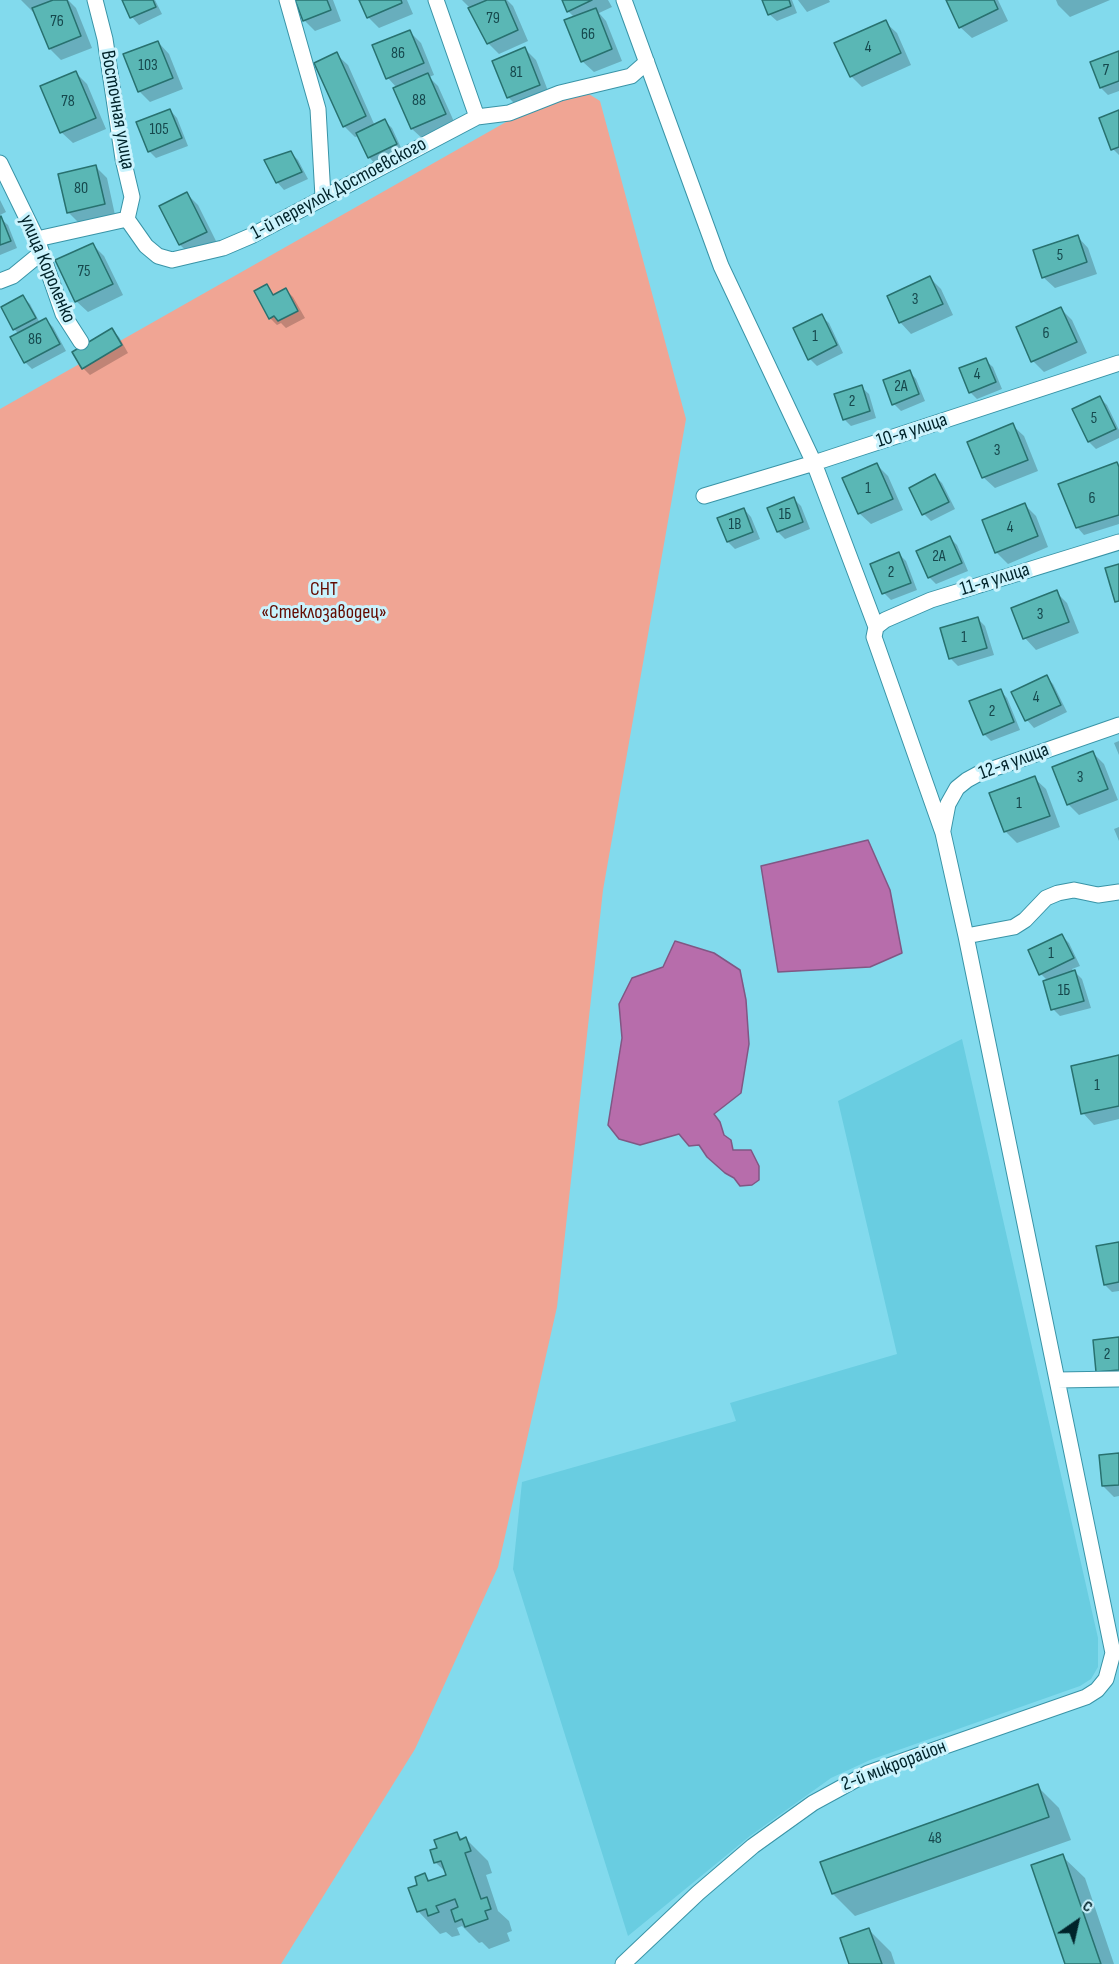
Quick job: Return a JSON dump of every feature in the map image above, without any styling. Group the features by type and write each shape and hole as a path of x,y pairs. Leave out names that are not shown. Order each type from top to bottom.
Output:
{"street":[{"name":"Восточная улица","path":"95,0 105,39 123,159 132,197 127,219"},
{"path":"287,0 318,109 323,197"},
{"path":"436,0 477,117"},
{"path":"624,0 720,266 814,463 876,627 874,638 943,833 1057,1380 1119,1379"},
{"name":"1-й переулок Достоевского","path":"127,219 146,246 158,256 172,260 223,248 251,236 477,117 509,113 560,93 631,76 647,62"},
{"name":"улица Короленко","path":"0,163 39,246 63,314 81,342"},
{"path":"0,281 13,276 39,246 127,219"},
{"name":"10-я улица","path":"704,496 814,463 1119,363"},
{"name":"11-я улица","path":"876,627 885,620 931,600 1119,542"},
{"name":"12-я улица","path":"943,833 948,804 957,788 967,780 978,774 1119,725"},
{"path":"966,936 1014,927 1025,920 1046,898 1058,893 1074,890 1098,895 1119,892"},
{"name":"2-й микрорайон","path":"623,1964 698,1893 753,1846 832,1791 868,1773 1086,1697 1097,1690 1106,1679 1113,1653 1057,1380"}],"shaded area":[{"path":"868,840 890,890 902,953 870,967 778,972 761,866"},
{"path":"675,941 714,953 740,970 746,1000 749,1044 741,1093 714,1114 720,1122 724,1135 731,1140 733,1150 751,1150 759,1166 759,1180 752,1185 740,1186 734,1178 707,1157 699,1145 689,1146 679,1134 640,1145 619,1139 608,1125 622,1038 619,1004 632,978 663,967"},
{"path":"962,1039 1098,1638 1098,1667 1091,1679 1080,1686 870,1760 831,1778 750,1836 628,1936 513,1569 522,1482 736,1421 730,1403 897,1354 838,1101"}],"green space":[{"name":"СНТ «Стеклозаводец»","path":"573,84 600,101 686,419 603,890 557,1307 498,1567 415,1749 281,1964 0,1964 0,409"}],"building":[{"path":"53,0 67,0 81,36 49,49 32,8"},
{"path":"122,0 153,0 156,7 130,18"},
{"path":"295,0 327,0 331,10 303,21"},
{"path":"359,0 401,0 402,3 367,18"},
{"path":"487,0 505,0 518,30 487,44 468,8"},
{"path":"562,0 592,0 567,12"},
{"path":"762,0 789,0 791,6 768,15"},
{"path":"946,0 994,0 998,9 959,28"},
{"path":"596,8 612,49 581,62 564,20"},
{"path":"886,20 901,53 850,77 834,43"},
{"path":"410,30 424,63 386,79 372,45"},
{"path":"158,41 173,78 138,92 123,54"},
{"path":"525,47 540,85 507,98 492,61"},
{"path":"1119,51 1119,81 1100,88 1090,62"},
{"path":"337,52 366,116 343,127 314,63"},
{"path":"76,71 96,118 60,133 40,86"},
{"path":"428,73 446,114 411,129 393,88"},
{"path":"170,109 182,138 148,152 136,122"},
{"path":"1119,110 1119,147 1111,150 1099,118"},
{"path":"385,119 397,144 368,158 356,133"},
{"path":"291,151 302,172 276,183 264,160"},
{"path":"96,165 105,204 67,213 58,174"},
{"path":"187,192 207,232 179,245 159,206"},
{"path":"0,217 11,241 0,245"},
{"path":"1078,235 1087,262 1042,278 1033,250"},
{"path":"93,243 113,284 75,302 55,260"},
{"path":"930,276 943,304 899,323 887,296"},
{"path":"267,284 273,295 286,288 298,311 278,321 274,316 269,319 254,291"},
{"path":"23,295 36,318 13,330 1,307"},
{"path":"1061,307 1077,342 1031,362 1016,327"},
{"path":"822,314 837,345 808,360 793,328"},
{"path":"46,318 60,344 24,363 10,337"},
{"path":"112,328 122,345 82,369 72,352"},
{"path":"986,358 996,382 969,393 959,368"},
{"path":"910,370 919,394 892,405 883,380"},
{"path":"862,385 870,411 843,420 834,394"},
{"path":"1100,396 1116,429 1088,442 1072,409"},
{"path":"1013,423 1028,460 982,478 967,442"},
{"path":"1117,462 1119,467 1119,515 1076,528 1058,484"},
{"path":"877,463 893,499 858,514 842,478"},
{"path":"935,474 949,502 922,515 909,488"},
{"path":"794,497 803,522 777,532 767,508"},
{"path":"1025,503 1038,536 995,553 982,520"},
{"path":"744,508 753,532 727,542 717,518"},
{"path":"950,536 962,563 928,578 916,551"},
{"path":"899,552 911,583 882,594 870,564"},
{"path":"1119,564 1119,601 1115,602 1105,568"},
{"path":"1057,590 1069,622 1023,639 1011,608"},
{"path":"978,617 987,648 949,659 940,628"},
{"path":"1047,675 1061,705 1025,721 1011,692"},
{"path":"1001,689 1014,722 983,735 969,701"},
{"path":"1093,751 1108,789 1067,805 1052,767"},
{"path":"1035,776 1050,816 1004,832 989,793"},
{"path":"1062,934 1074,958 1039,975 1028,950"},
{"path":"1075,970 1084,1001 1051,1010 1043,981"},
{"path":"1119,1055 1119,1106 1081,1114 1071,1066"},
{"path":"1119,1242 1119,1282 1104,1285 1096,1246"},
{"path":"1119,1337 1119,1370 1096,1372 1093,1340"},
{"path":"1119,1453 1119,1485 1102,1486 1099,1455"},
{"path":"1038,1784 1049,1817 832,1894 820,1862"},
{"path":"457,1832 460,1840 466,1837 471,1851 465,1853 481,1899 487,1897 491,1909 485,1911 488,1919 465,1927 462,1919 455,1922 451,1910 458,1907 455,1899 436,1906 439,1912 428,1916 426,1909 417,1912 408,1888 417,1885 415,1877 425,1873 428,1881 446,1875 441,1861 434,1863 430,1850 437,1848 434,1840"},
{"path":"1063,1854 1101,1964 1065,1964 1031,1865"},
{"path":"869,1928 882,1964 849,1964 840,1938"}]}
